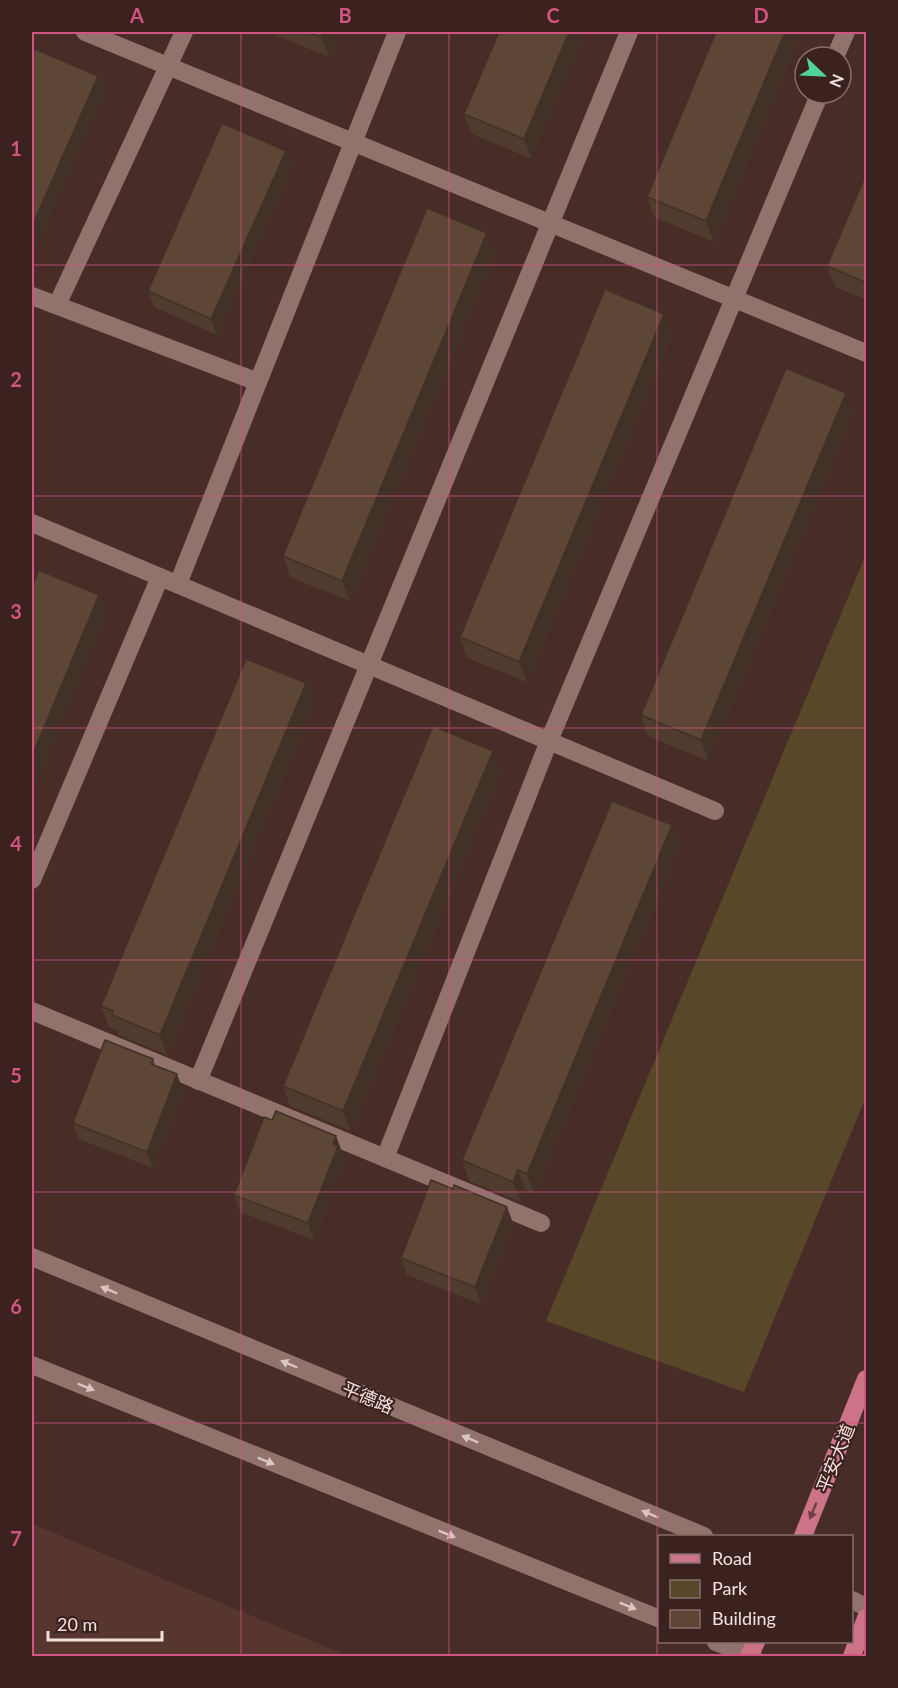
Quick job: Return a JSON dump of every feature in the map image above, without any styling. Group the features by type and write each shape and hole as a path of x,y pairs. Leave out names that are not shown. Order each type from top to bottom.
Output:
{"main road":[{"path":"86,32 867,354"},
{"path":"57,305 184,32"},
{"path":"178,584 397,32"},
{"path":"198,1080 629,32"},
{"path":"384,1158 549,741 815,105"},
{"path":"32,296 258,382"},
{"path":"32,523 715,812"},
{"path":"32,880 160,577"},
{"path":"32,1011 541,1224"},
{"name":"平德路","path":"32,1257 702,1535"},
{"path":"32,1365 658,1618"},
{"name":"平安大道","path":"803,1535 867,1379"},
{"path":"853,1600 867,1607"},
{"path":"852,1656 867,1618"},
{"path":"723,1643 752,1652"}],"shaded area":[{"path":"32,1524 348,1656 32,1656"}],"green space":[{"path":"866,554 866,1097 744,1392 546,1321"}],"building":[{"path":"308,32 323,32 321,37"},
{"path":"499,32 569,32 524,139 464,114"},
{"path":"716,32 785,32 706,221 647,197"},
{"path":"35,49 98,76 32,226 32,56"},
{"path":"222,123 286,151 211,319 148,291"},
{"path":"867,172 867,283 827,266"},
{"path":"427,208 487,233 342,581 283,556"},
{"path":"605,289 664,314 519,662 460,637"},
{"path":"786,368 846,393 701,740 641,715"},
{"path":"39,570 99,595 32,756 32,588"},
{"path":"246,659 306,683 160,1035 112,1015 113,1011 101,1006"},
{"path":"433,726 493,751 343,1111 283,1086"},
{"path":"612,801 672,825 527,1174 518,1170 513,1182 462,1160"},
{"path":"105,1040 153,1059 151,1064 177,1074 147,1152 73,1123"},
{"path":"276,1111 336,1136 333,1144 338,1146 308,1223 234,1195 264,1117 272,1120"},
{"path":"431,1180 453,1189 454,1185 507,1207 475,1287 401,1258"}]}
